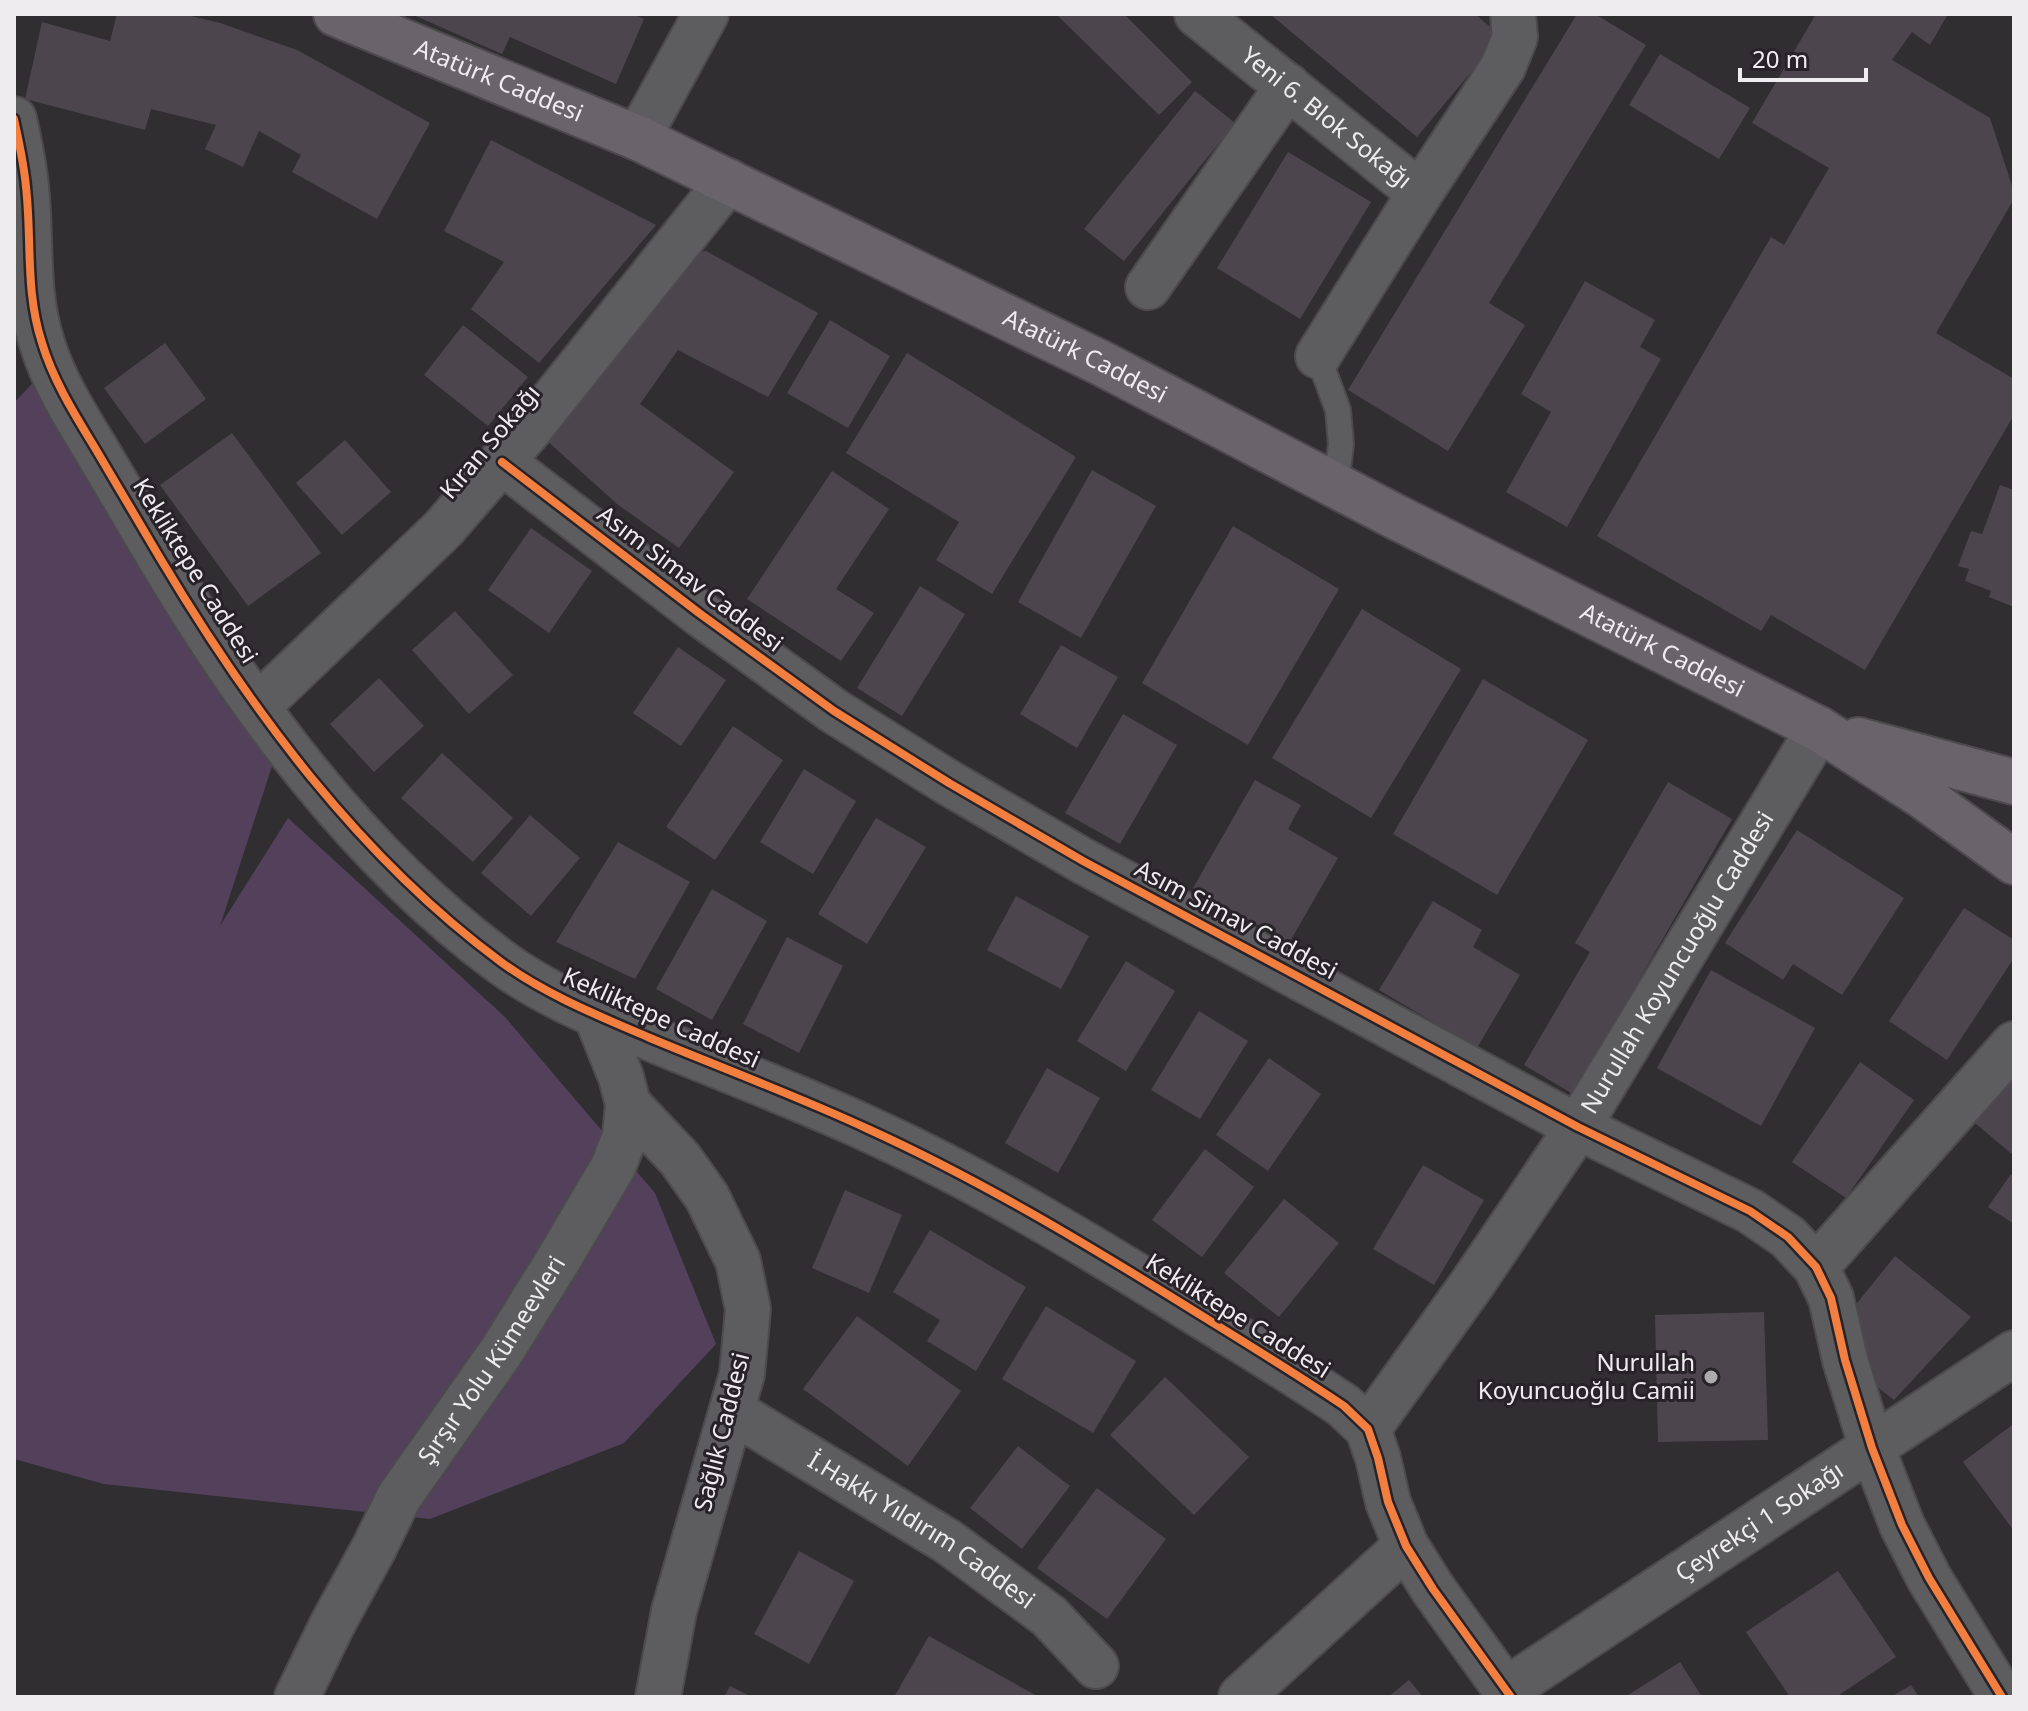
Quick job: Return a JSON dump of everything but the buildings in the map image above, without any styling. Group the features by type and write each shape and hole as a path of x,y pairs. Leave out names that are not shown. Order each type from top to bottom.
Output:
{"main road":[{"name":"Atatürk Caddesi","path":"336,14 638,138 1101,363 1336,486 1819,729 1921,795 2014,862"},
{"name":"Atatürk Caddesi","path":"1819,729 2014,782"}],"street":[{"path":"638,138 706,14"},
{"name":"Yeni 6. Blok Sokağı","path":"1197,14 1420,193"},
{"path":"1318,356 1503,67 1515,37 1513,14"},
{"path":"1148,287 1288,86"},
{"name":"Kekliktepe Caddesi","path":"14,119 26,188 32,310 29,363 71,407 174,581 299,764 400,876 503,964 549,992 931,1159 1019,1206 1142,1279 1315,1386 1344,1406 1368,1429"},
{"name":"Kıran Sokağı","path":"258,706 443,529 502,462 728,181"},
{"name":"Asım Simav Caddesi","path":"502,462 699,613 834,711 949,783 1083,861 1578,1127 1750,1211 1788,1237 1816,1267 1831,1298 1845,1360 1872,1448 1902,1525 1929,1578 2002,1697"},
{"name":"Nurullah Koyuncuoğlu Caddesi","path":"1368,1429 1472,1284 1578,1127 1819,729"},
{"name":"Şırşır Yolu Kümeevleri","path":"297,1697 399,1497 501,1352 613,1167 625,1136 628,1104 621,1077 596,1015"},
{"path":"1816,1267 2014,1044"},
{"name":"Sağlık Caddesi","path":"628,1104 680,1159 707,1197 738,1261 748,1309 742,1374 674,1611 658,1697"},
{"name":"Çeyrekçi 1 Sokağı","path":"1509,1693 2014,1353"},
{"name":"İ.Hakkı Yıldırım Caddesi","path":"732,1411 947,1541 1049,1616 1096,1666"},
{"path":"1368,1429 1388,1502 1406,1546 1433,1589 1509,1693"},
{"path":"1241,1697 1406,1546"}],"lane":[{"path":"1318,356 1338,410 1341,444 1336,486"}],"shaded area":[{"path":"41,374 274,760 220,926 288,818 505,1017 655,1193 716,1344 624,1443 430,1519 104,1484 14,1459 14,403"}],"cycle path":[{"path":"14,119 28,207 33,304 42,343 58,384 160,558 231,670 311,777 354,828 449,921 536,985 612,1021 841,1117 950,1169 1108,1258 1344,1406 1368,1429 1388,1502 1406,1546 1511,1697"},
{"path":"502,462 699,613 834,711 949,783 1083,861 1578,1127 1750,1211 1788,1237 1816,1267 1831,1298 1845,1360 1872,1448 1902,1525 1929,1578 2002,1697"}],"place":[{"name":"Nurullah Koyuncuoğlu Camii","path":"1711,1377"}]}
